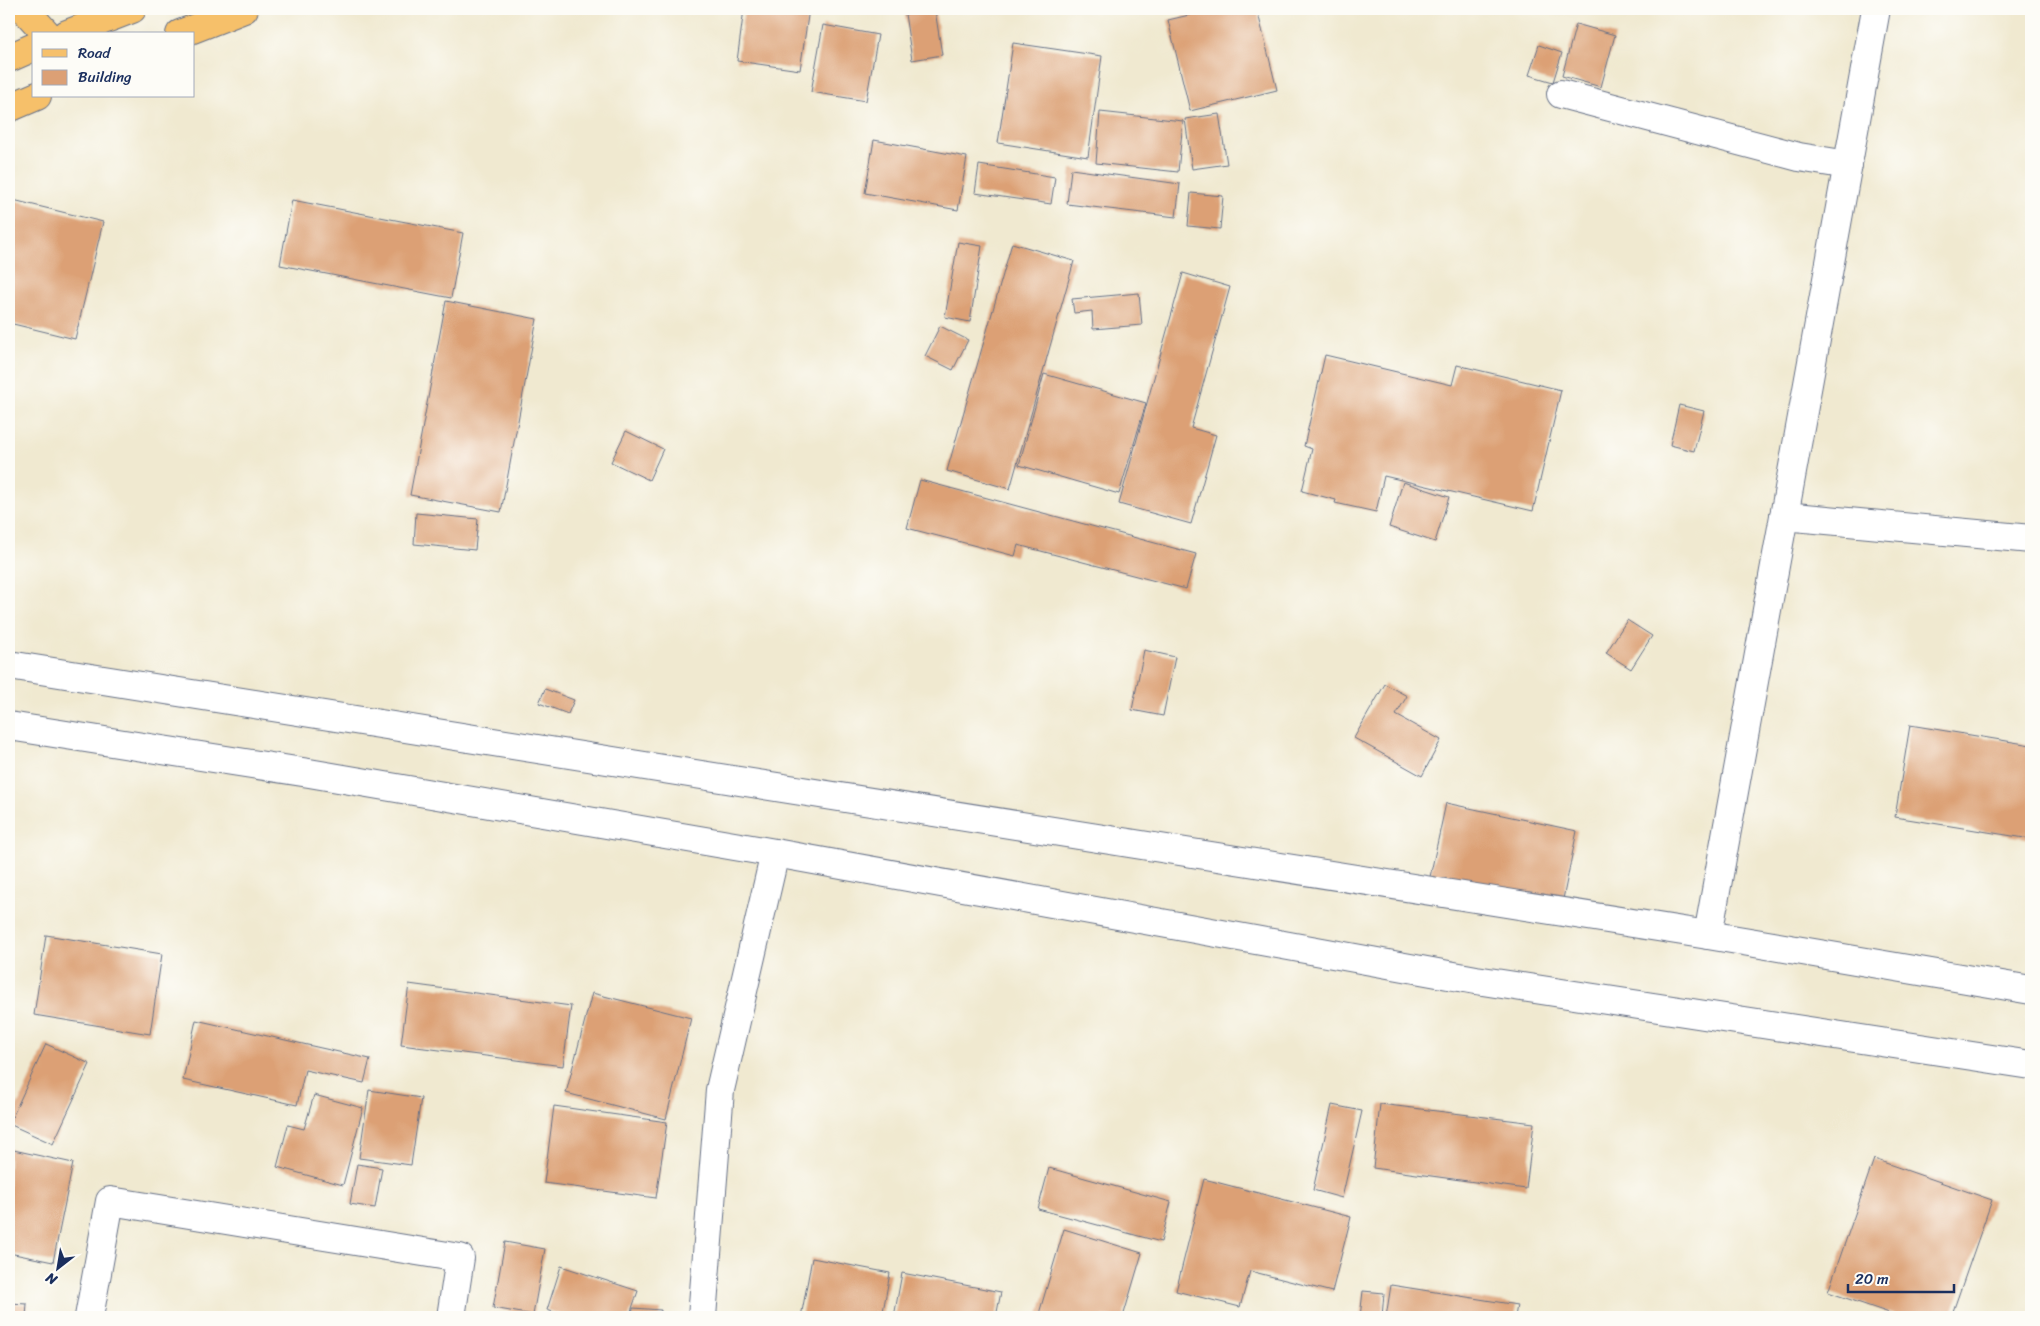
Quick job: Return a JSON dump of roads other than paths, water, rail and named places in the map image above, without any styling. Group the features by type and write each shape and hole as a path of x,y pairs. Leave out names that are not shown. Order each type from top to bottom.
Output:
{"main road":[{"path":"24,9 44,32"},
{"path":"73,32 132,9"},
{"path":"185,32 244,9"},
{"path":"9,58 32,48"}],"street":[{"path":"1708,935 1876,9"},
{"path":"1561,94 1799,157 1848,165"},
{"path":"1784,516 2031,539"},
{"path":"9,665 1708,935 2031,990"},
{"path":"9,726 309,773 775,852 1476,980 2031,1065"},
{"path":"702,1317 720,1090 775,852"},
{"path":"89,1317 110,1201 460,1258 451,1317"}]}
